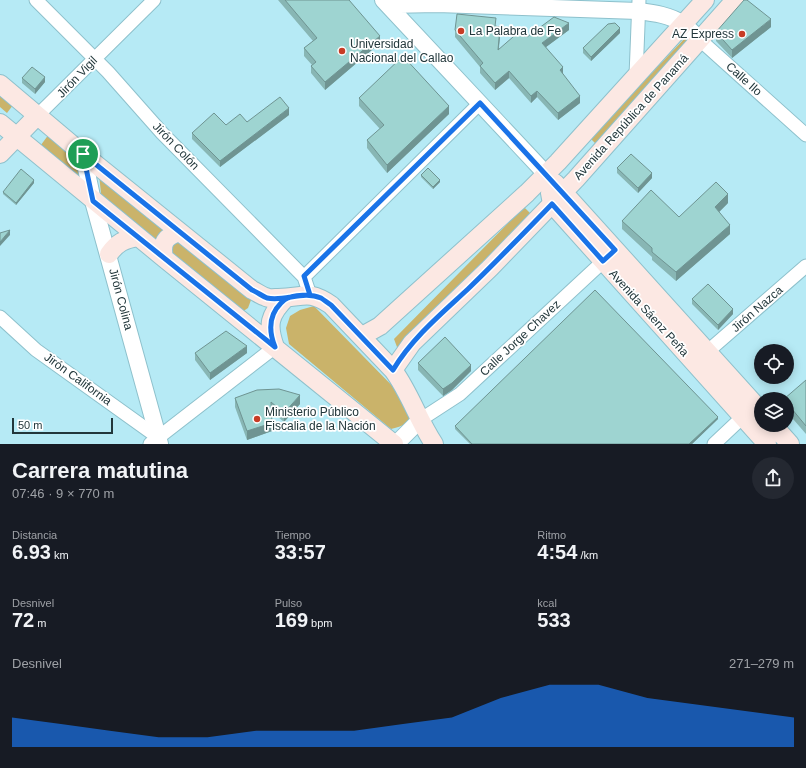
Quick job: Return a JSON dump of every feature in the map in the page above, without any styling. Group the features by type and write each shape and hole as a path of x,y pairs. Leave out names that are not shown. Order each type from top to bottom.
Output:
{"main road":[{"name":"Avenida República de Panamá","path":"362,336 380,326 526,194 705,0"},
{"name":"Avenida República de Panamá","path":"393,370 419,336 490,268 557,198 735,0"},
{"path":"0,84 83,154 252,290 266,298 286,298 299,295 310,295 320,298 331,305 362,336 402,382 420,420 434,444"},
{"name":"Jirón Vigil","path":"0,154 37,116"},
{"path":"0,123 93,201 395,444"},
{"path":"546,174 557,198"},
{"name":"Avenida Sáenz Peña","path":"557,198 753,411"},
{"path":"164,258 162,249 165,241 172,234 180,232"},
{"path":"109,254 116,245 126,239 138,237"},
{"name":"Avenida Sáenz Peña","path":"609,256 707,352 753,411 767,444"},
{"path":"275,347 270,334 271,320 276,308 286,298"},
{"path":"779,432 790,444"}],"street":[{"name":"Jirón Colón","path":"36,0 94,58 162,132 304,276 310,295"},
{"name":"Jirón Vigil","path":"37,116 154,0"},
{"name":"Calle Ilo","path":"386,2 639,6 662,14 683,24 806,135"},
{"path":"386,2 546,174"},
{"path":"636,76 639,6"},
{"path":"304,276 480,103"},
{"name":"Jirón Colina","path":"83,154 93,201 109,254 156,442"},
{"name":"Calle Jorge Chavez","path":"420,420 460,394 609,256"},
{"name":"Jirón Nazca","path":"707,352 806,266"},
{"name":"Jirón California","path":"0,317 36,350 156,442"},
{"path":"156,442 275,347"},
{"path":"714,444 753,411"},
{"path":"395,444 420,420"}],"shaded area":[{"path":"685,38 690,43 595,143 590,138"},
{"path":"0,94 13,105 7,113 0,107"},
{"path":"49,134 79,158 80,181 38,149"},
{"path":"99,175 168,233 156,249 102,202"},
{"path":"524,207 531,214 407,347 397,347 394,339"},
{"path":"175,235 245,293 251,300 248,308 242,312 166,256"},
{"path":"314,306 410,404 409,419 405,424 391,429 289,344 286,328 290,316 300,310"}],"building":[{"path":"285,0 349,0 380,36 325,82 311,66 316,62 304,48 317,38"},
{"name":"AZ Express","path":"744,0 747,0 771,19 732,50 716,32"},
{"path":"457,14 496,18 495,26 500,27 498,50 521,30 527,37 554,17 569,23 542,43 563,67 560,70 580,96 558,113 537,91 531,96 509,71 495,83 480,66 483,63 455,30"},
{"path":"615,23 620,28 591,57 583,48 608,24"},
{"path":"403,56 449,106 387,165 367,140 384,125 359,98"},
{"path":"32,67 45,77 35,89 22,78"},
{"path":"280,97 289,108 220,161 192,133 214,113 226,125 240,114 247,122"},
{"path":"631,154 652,173 638,188 617,168"},
{"path":"428,168 440,180 433,187 421,175"},
{"path":"21,169 34,180 16,203 3,192"},
{"path":"716,182 728,194 715,207 730,225 676,272 652,252 652,248 622,221 651,190 679,217"},
{"path":"10,230 0,242 0,233"},
{"path":"708,284 733,309 718,325 692,299"},
{"path":"595,290 718,417 689,444 472,444 455,426"},
{"path":"226,331 247,346 210,373 195,353"},
{"path":"445,337 471,365 452,383 443,389 418,363"},
{"path":"806,380 806,426 794,411 794,392 792,392"},
{"name":"Ministerio Público Fiscalia de la Nación","path":"279,389 300,395 284,413 271,402 272,423 247,431 235,398 257,390"}],"place":[{"name":"La Palabra de Fe","path":"461,31"},
{"name":"AZ Express","path":"742,34"},
{"name":"Universidad Nacional del Callao","path":"342,51"},
{"name":"Ministerio Público Fiscalia de la Nación","path":"257,419"}],"route":[{"path":"83,154 93,201 275,347 270,334 271,320 276,308 286,298 299,295 310,295 304,276 480,103 615,250 603,261 552,204 490,268 412,343 393,370 331,305 320,298 310,295 299,295 286,298 266,298 252,290 83,154"}]}
